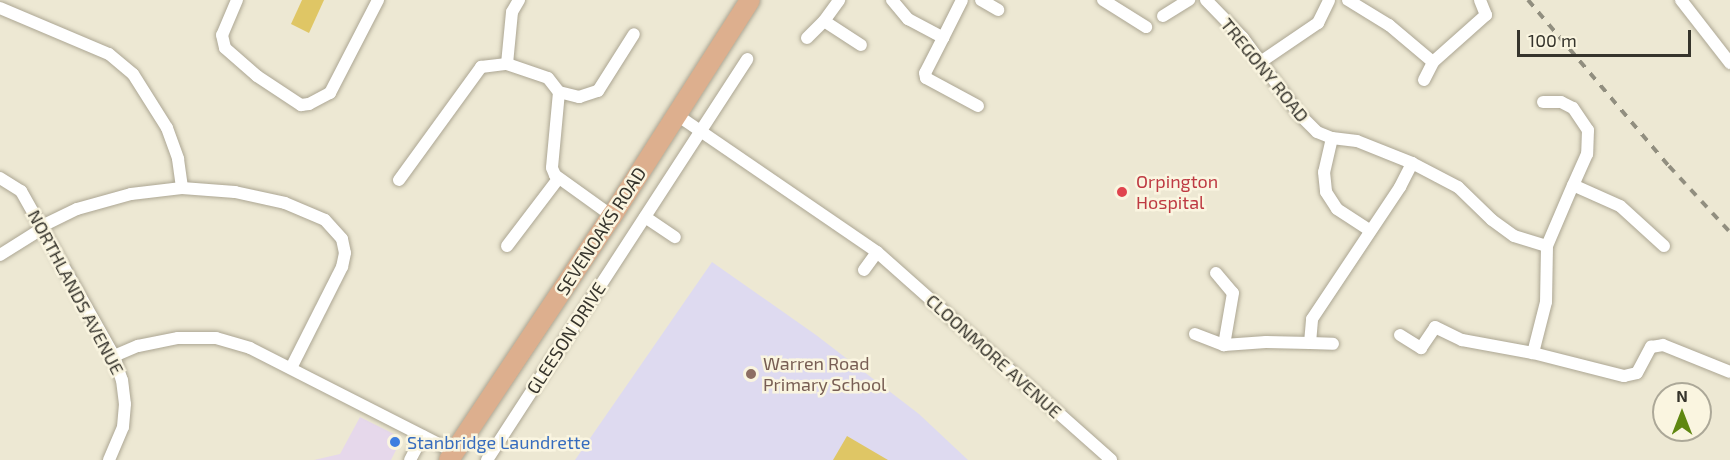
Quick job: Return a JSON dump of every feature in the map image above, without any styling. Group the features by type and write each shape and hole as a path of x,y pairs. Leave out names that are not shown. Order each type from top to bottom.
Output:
{"main road":[{"name":"SEVENOAKS ROAD","path":"452,456 612,216 750,0"}],"street":[{"path":"237,0 222,35 225,48 256,75 301,105 309,104 330,93 378,0"},
{"path":"507,64 512,12 519,0"},
{"path":"807,38 824,21 839,0"},
{"path":"892,0 908,19 942,38"},
{"path":"962,0 925,73 927,78 978,106"},
{"path":"981,0 998,10"},
{"path":"1103,0 1146,27"},
{"path":"1163,16 1189,0"},
{"name":"TREGONY ROAD","path":"1206,0 1262,61 1298,112 1317,132 1332,138 1357,141 1412,163 1458,188 1491,220 1514,236 1547,246"},
{"path":"1262,61 1318,22 1329,0"},
{"path":"1348,0 1389,25 1433,62"},
{"path":"1424,80 1433,62 1486,15 1480,0"},
{"path":"1681,0 1730,63"},
{"path":"0,8 109,54 133,74 167,128 178,159 182,188"},
{"path":"824,21 861,45"},
{"path":"399,180 481,67 507,64 548,78 559,92 579,97 598,91 634,34"},
{"name":"GLEESON DRIVE","path":"487,460 702,133 747,59"},
{"path":"559,92 552,168 558,179 612,216"},
{"path":"1533,353 1546,302 1547,246 1587,154 1588,130 1573,108 1561,102 1543,102"},
{"name":"CLOONMORE AVENUE","path":"677,115 877,252 1112,460"},
{"path":"1332,138 1324,172 1326,192 1337,209 1369,230"},
{"path":"1310,343 1312,319 1369,230 1400,187 1412,163"},
{"name":"NORTHLANDS AVENUE","path":"0,178 21,191 114,356 122,380 126,404 115,458"},
{"path":"507,246 558,179"},
{"path":"1573,185 1620,206 1664,246"},
{"path":"0,255 43,227 77,209 131,194 182,188 235,192 285,203 325,220 342,239 345,253 342,267 291,368"},
{"path":"645,217 675,237"},
{"path":"864,270 877,252"},
{"path":"1216,273 1233,293 1224,345"},
{"path":"1400,335 1421,348 1435,327 1462,340 1533,353 1624,376 1638,374 1646,353 1651,347 1662,345 1730,372"},
{"path":"1195,334 1224,345 1266,342 1333,344"},
{"path":"114,356 138,346 178,338 216,338 250,348 423,436 452,456"},
{"path":"410,460 423,436"}],"shaded area":[{"path":"302,0 324,0 309,33 291,24"},
{"name":"Warren Road Primary School","path":"712,262 816,335 919,414 968,460 575,460"},
{"path":"360,417 402,438 391,460 314,460 340,454"},
{"path":"847,436 888,460 833,460"}],"railway":[{"path":"1528,0 1669,166 1730,232"}],"place":[{"name":"Orpington Hospital","path":"1122,192"},
{"name":"Warren Road Primary School","path":"751,374"},
{"name":"Stanbridge Laundrette","path":"395,442"}]}
